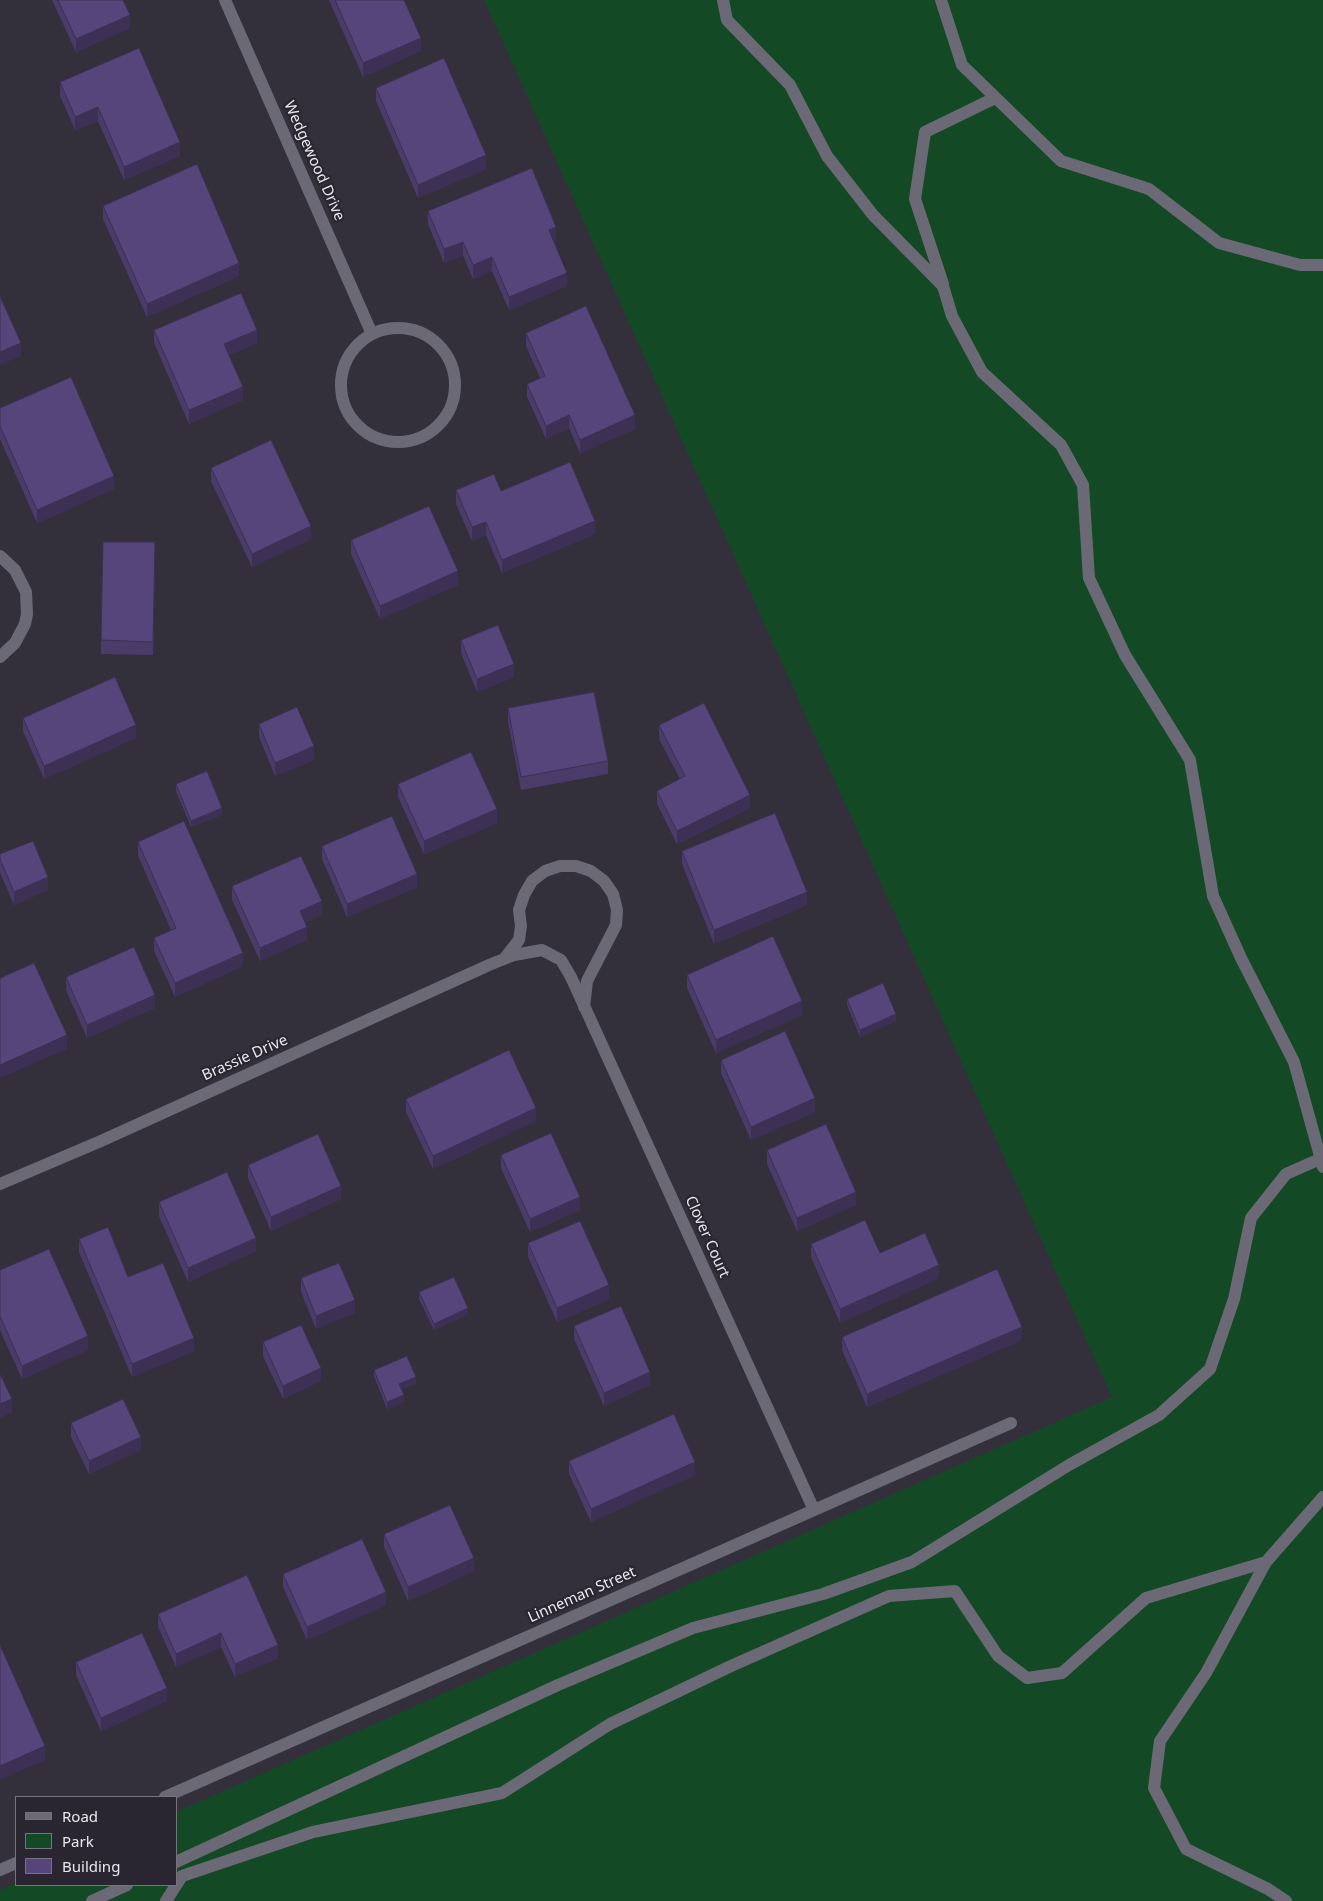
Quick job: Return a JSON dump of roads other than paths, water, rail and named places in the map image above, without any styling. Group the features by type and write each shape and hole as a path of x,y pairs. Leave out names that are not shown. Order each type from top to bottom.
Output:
{"street":[{"name":"Wedgewood Drive","path":"225,0 372,334"},
{"path":"723,0 727,20 790,85 827,156 874,214 943,286"},
{"path":"941,0 962,66 1061,161 1149,189 1219,243 1300,265 1323,265"},
{"path":"178,1861 549,1689 693,1628 824,1594 912,1562 1069,1465 1159,1415 1210,1369 1234,1299 1251,1218 1286,1174 1321,1163 1294,1062 1241,958 1213,896 1190,760 1125,655 1089,578 1084,486 1061,445 982,372 952,316 914,199 925,132 996,98"},
{"path":"404,328 414,330 432,339 446,355 455,378 455,390 449,411 432,431 411,441 394,442 371,436 354,423 342,400 340,384 343,368 361,341 372,334 404,328"},
{"path":"0,556 15,570 26,592 27,614 25,624 15,643 0,658"},
{"name":"Brassie Drive","path":"503,960 519,940 521,926 519,910 524,895 532,882 545,871 560,866 576,866 591,871 604,881 613,894 617,910 616,925 587,981 584,1007"},
{"name":"Brassie Drive","path":"0,1184 101,1141 514,955 542,950 561,960 571,977"},
{"name":"Clover Court","path":"571,977 814,1510"},
{"name":"Linneman Street","path":"168,1796 1011,1423"},
{"path":"1286,1901 1268,1889 1186,1849 1154,1788 1160,1741 1206,1673 1266,1562 1323,1497"},
{"path":"178,1882 182,1876 313,1832 502,1793 610,1724 731,1666 889,1596 955,1591 998,1656 1027,1678 1062,1673 1146,1598 1266,1562"},
{"path":"0,1870 15,1863"},
{"path":"92,1901 125,1886"},
{"path":"166,1901 176,1886"}]}
